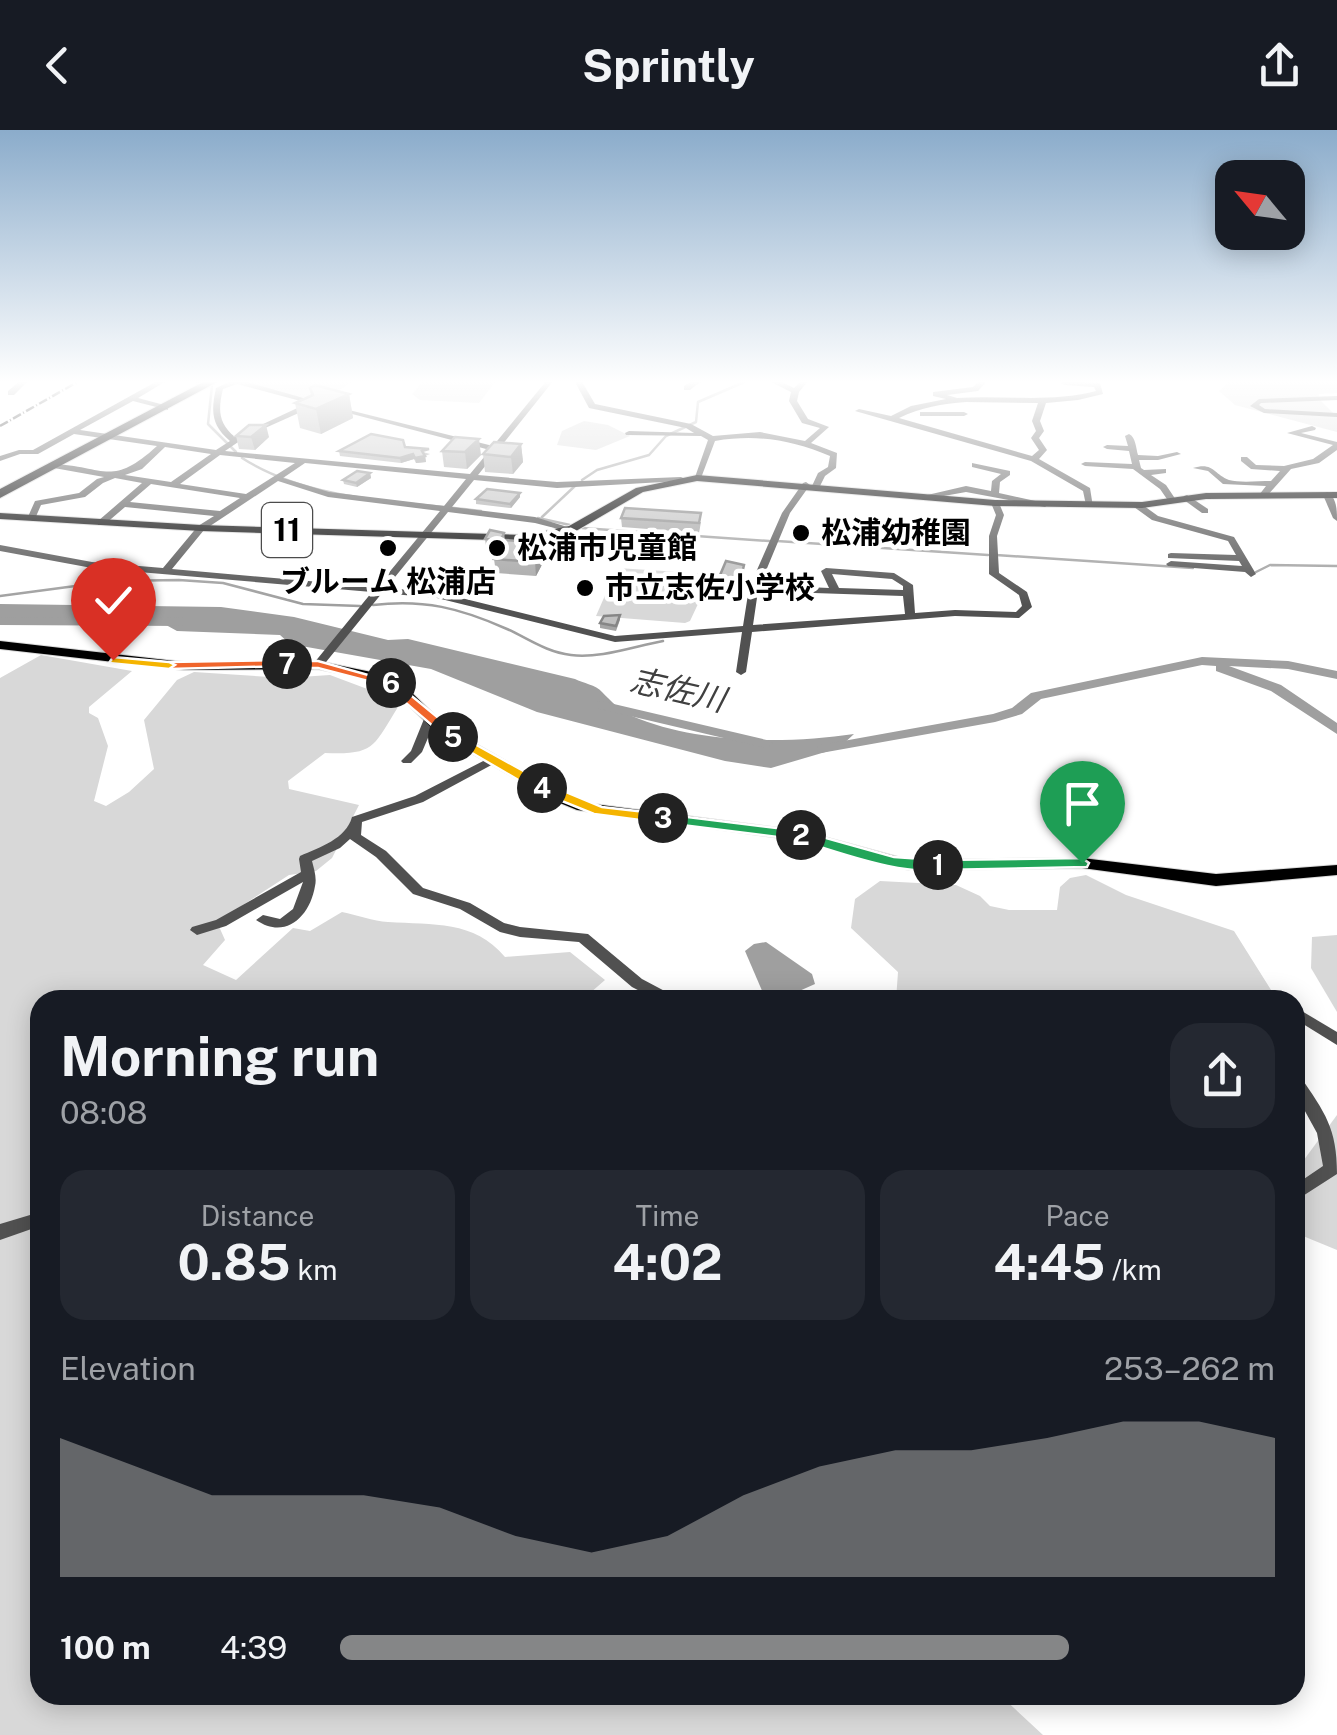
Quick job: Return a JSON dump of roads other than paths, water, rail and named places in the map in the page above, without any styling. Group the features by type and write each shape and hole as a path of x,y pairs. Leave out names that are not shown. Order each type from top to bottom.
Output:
{"highway":[{"path":"0,494 75,455"}],"main road":[{"name":"11","path":"0,516 202,528 526,538 574,527 626,495 697,478 1045,504 1137,506 1187,498 1332,495"},
{"path":"0,645 184,666 321,661 389,682 430,720 560,798 599,811 802,836 908,865 1052,862 1216,880 1337,870"}],"street":[{"path":"31,519 38,503 76,498 100,481 139,466 152,455"},
{"path":"173,485 217,455"},
{"path":"239,455 574,485 681,479"},
{"path":"321,661 490,455"},
{"path":"697,478 703,455"},
{"path":"742,672 754,588 786,513 821,474 832,468 834,455"},
{"path":"1020,455 1087,490 1090,505"},
{"path":"1034,459 1038,455"},
{"path":"1122,455 1164,471"},
{"path":"1134,455 1136,462 1172,500"},
{"path":"1085,464 1136,462 1174,455"},
{"path":"1244,459 1254,467 1285,470 1323,455"},
{"path":"165,571 202,528 302,461"},
{"path":"0,548 92,565 381,588 461,600 601,637 658,638 955,614 1019,615 1027,606 1024,594 994,574 993,536 1000,515 996,481 1007,473 975,465"},
{"path":"54,466 247,496"},
{"path":"1197,468 1210,468 1226,482 1272,484"},
{"path":"1262,495 1285,470"},
{"path":"278,477 328,494 543,516 574,527"},
{"path":"101,523 149,481"},
{"path":"1024,498 1030,486"},
{"path":"1332,495 1336,512"},
{"path":"995,498 1024,498 1045,504"},
{"path":"1187,498 1205,511"},
{"path":"123,504 221,514"},
{"path":"449,506 574,527"},
{"path":"1137,506 1155,518 1231,538 1242,558 1249,571 1171,560 1242,558"},
{"path":"835,589 826,571 894,576 908,585 910,618"},
{"path":"754,588 908,593"},
{"path":"407,761 416,752 430,720"},
{"path":"263,920 282,924 299,912 310,883 305,859 336,844 353,829 356,820 419,799 493,760"},
{"path":"353,829 355,837 382,854 418,892 464,906 500,927 583,937 651,990"},
{"path":"197,930 221,923 307,874"},
{"path":"1305,1018 1337,1039"},
{"path":"1305,1096 1328,1134 1332,1150 1331,1169 1305,1187"},
{"path":"0,1232 30,1222"}],"waterway":[{"path":"582,480 597,470 649,455"},
{"path":"242,458 297,483 327,491 481,511"},
{"path":"542,517 576,485"},
{"path":"538,518 570,525"},
{"path":"582,528 769,541"},
{"path":"777,541 988,555"},
{"path":"996,555 1193,568"},
{"path":"1256,572 1270,565 1337,566"},
{"path":"0,596 113,581 179,580 223,583 303,604 360,606"},
{"path":"373,605 425,604 457,611 571,655 605,654 663,641"},
{"name":"志佐川","path":"0,621 184,622"},
{"name":"志佐川","path":"821,749 995,718 1017,711 1036,696 1202,661 1288,665 1337,675"},
{"path":"1221,668 1276,688 1337,730"},
{"name":"志佐川","path":"601,705 766,744"}],"place":[{"name":"松浦幼稚園","path":"801,533"},
{"name":"ブルーム 松浦店","path":"388,548"},
{"name":"松浦市児童館","path":"497,548"},
{"name":"市立志佐小学校","path":"585,588"}]}
